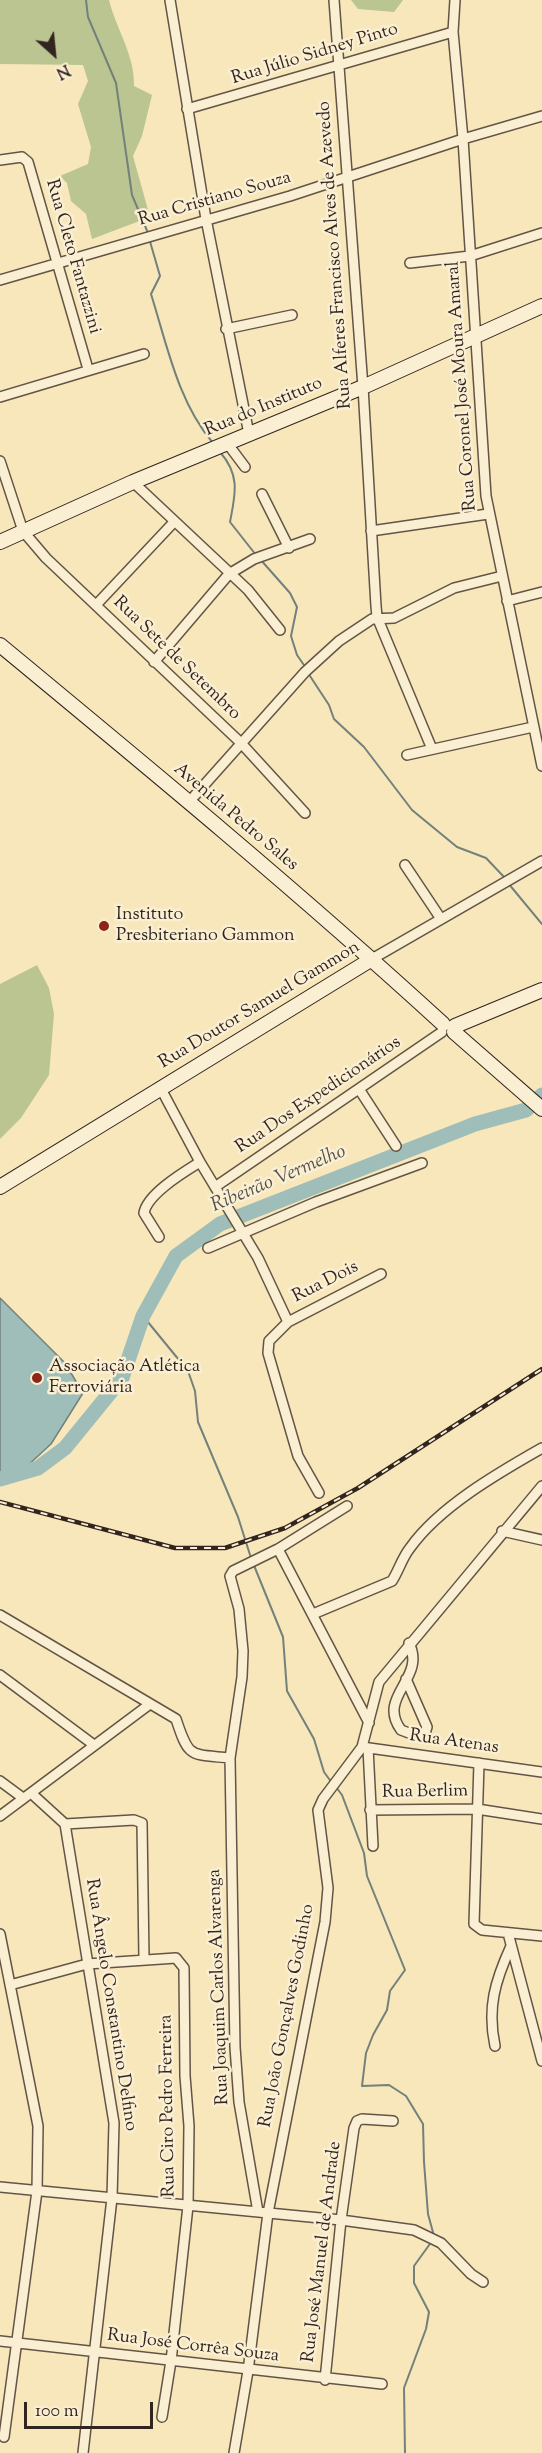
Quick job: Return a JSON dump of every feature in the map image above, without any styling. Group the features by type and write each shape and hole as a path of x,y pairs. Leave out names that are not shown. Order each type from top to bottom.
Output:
{"main road":[{"name":"Rua do Instituto","path":"0,542 133,482 363,387 542,306"},
{"name":"Avenida Pedro Sales","path":"0,645 189,802 542,1109"},
{"name":"Rua Doutor Samuel Gammon","path":"0,1187 372,959"},
{"path":"449,1029 542,990"}],"street":[{"path":"170,0 226,329 249,434"},
{"name":"Rua Alferes Francisco Alves de Azevedo","path":"334,0 363,387 377,617 432,749"},
{"name":"Rua Coronel José Moura Amaral","path":"455,0 453,32 463,139 488,514 542,766"},
{"name":"Rua Júlio Sidney Pinto","path":"187,109 453,32"},
{"name":"Rua Cristiano Souza","path":"0,280 346,178 463,139 542,116"},
{"name":"Rua Cleto Fantazzini","path":"0,160 22,157 28,162 88,369"},
{"path":"410,263 470,256 542,233"},
{"path":"226,329 292,315"},
{"path":"0,397 144,354"},
{"path":"227,443 245,467"},
{"path":"0,461 23,531"},
{"path":"133,482 248,591 280,630"},
{"path":"262,494 289,548"},
{"path":"371,531 488,514"},
{"path":"96,605 174,522"},
{"name":"Rua Sete de Setembro","path":"23,531 46,558 241,743 305,813"},
{"path":"154,662 229,574 254,559 310,539"},
{"path":"189,802 322,654 377,617 394,618 454,588 502,576"},
{"path":"507,601 542,592"},
{"path":"407,755 533,727"},
{"name":"Rua Doutor Samuel Gammon","path":"372,959 542,861"},
{"path":"405,865 441,919"},
{"name":"Rua Dos Expedicionários","path":"215,1187 449,1029"},
{"path":"160,1087 215,1187 243,1230 288,1322 273,1334 269,1341 268,1353 293,1443 320,1493"},
{"path":"359,1089 396,1146"},
{"path":"159,1237 144,1213 146,1206 157,1194 200,1161"},
{"path":"208,1248 243,1230 422,1163"},
{"name":"Rua Dois","path":"288,1322 381,1274"},
{"path":"313,1614 392,1581 408,1550 422,1533 464,1498 542,1448"},
{"name":"Rua João Gonçalves Godinho","path":"234,2453 248,2371 263,2213 325,1922 328,1888 318,1810 322,1799 365,1748 372,1699 379,1682 542,1486"},
{"path":"531,1499 542,1500"},
{"path":"347,1506 278,1549 369,1723"},
{"path":"502,1532 542,1540"},
{"name":"Rua Joaquim Carlos Alvarenga","path":"263,2213 239,2102 235,2047 230,1758 242,1677 243,1651 238,1610 230,1576 237,1569 278,1549"},
{"path":"0,1615 177,1719 189,1751 196,1755 230,1758"},
{"path":"406,1679 427,1727 424,1733 417,1736 401,1730 396,1719 396,1698 416,1659 410,1644"},
{"path":"0,1675 94,1745"},
{"path":"0,1816 150,1704"},
{"name":"Rua Atenas","path":"365,1748 542,1772"},
{"name":"Rua Berlim","path":"365,1748 370,1810 477,1809 542,1819"},
{"path":"479,1763 475,1925 482,1930 542,1936"},
{"path":"0,1781 27,1796 65,1824 134,1820 142,1823 144,1959"},
{"path":"370,1810 373,1846"},
{"name":"Rua Ângelo Constantino Delfino","path":"65,1824 114,2123 112,2198 83,2453"},
{"path":"508,1933 542,2061"},
{"path":"0,1934 38,2126 37,2191 4,2437"},
{"path":"495,2046 490,2022 491,2003 494,1986 511,1946"},
{"name":"Rua Ciro Pedro Ferreira","path":"10,1985 87,1964 176,1958 184,1968 185,2076 189,2126 188,2206 171,2361 162,2417"},
{"name":"Rua José Manuel de Andrade","path":"325,2380 341,2220 354,2128 357,2121 362,2119 393,2121"},
{"path":"0,2187 341,2220 401,2228 434,2237 471,2274 483,2282"},
{"name":"Rua José Corrêa Souza","path":"0,2341 325,2380 382,2384"}],"green space":[{"path":"0,0 109,0 132,64 134,86 152,95 142,136 133,156 150,217 92,239 86,214 71,201 67,183 60,176 88,164 91,147 78,104 88,81 83,65 0,64"},
{"path":"351,0 403,0 394,12 358,9"},
{"path":"37,965 49,988 54,1014 49,1075 21,1118 0,1139 0,984"}],"water":[{"name":"Associação Atlética Ferroviária","path":"0,1298 65,1363 83,1393 51,1444 25,1468 0,1474"}],"waterway":[{"path":"86,0 88,17 116,83 132,195 148,233"},
{"path":"149,238 160,276 151,294 168,353 191,410 213,443"},
{"path":"220,452 227,461 234,478 235,494 230,522 256,555"},
{"path":"260,559 290,593 297,607 291,636 297,655 306,668"},
{"path":"308,673 329,705 334,719 364,747 412,810 457,847 486,858 505,878"},
{"path":"508,883 542,924"},
{"name":"Ribeirão Vermelho","path":"0,1479 38,1468 65,1448 122,1378 143,1316 176,1256 220,1224 475,1124 526,1110 542,1095"},
{"path":"143,1316 188,1371 195,1391 198,1422 238,1517 251,1558"},
{"path":"253,1563 283,1637 287,1691 314,1739 324,1772 332,1783"},
{"path":"336,1787 342,1795 364,1853 367,1876 405,1970 390,1991 387,2010 366,2053 362,2086 389,2085 406,2096 423,2124 428,2214 434,2236"},
{"path":"405,2453 404,2388 426,2329 429,2312 414,2283 414,2266 432,2241"}],"railway":[{"path":"0,1502 175,1548 225,1548 285,1528 358,1488 542,1369"}],"place":[{"name":"Instituto Presbiteriano Gammon","path":"104,926"},
{"name":"Associação Atlética Ferroviária","path":"37,1378"}]}
